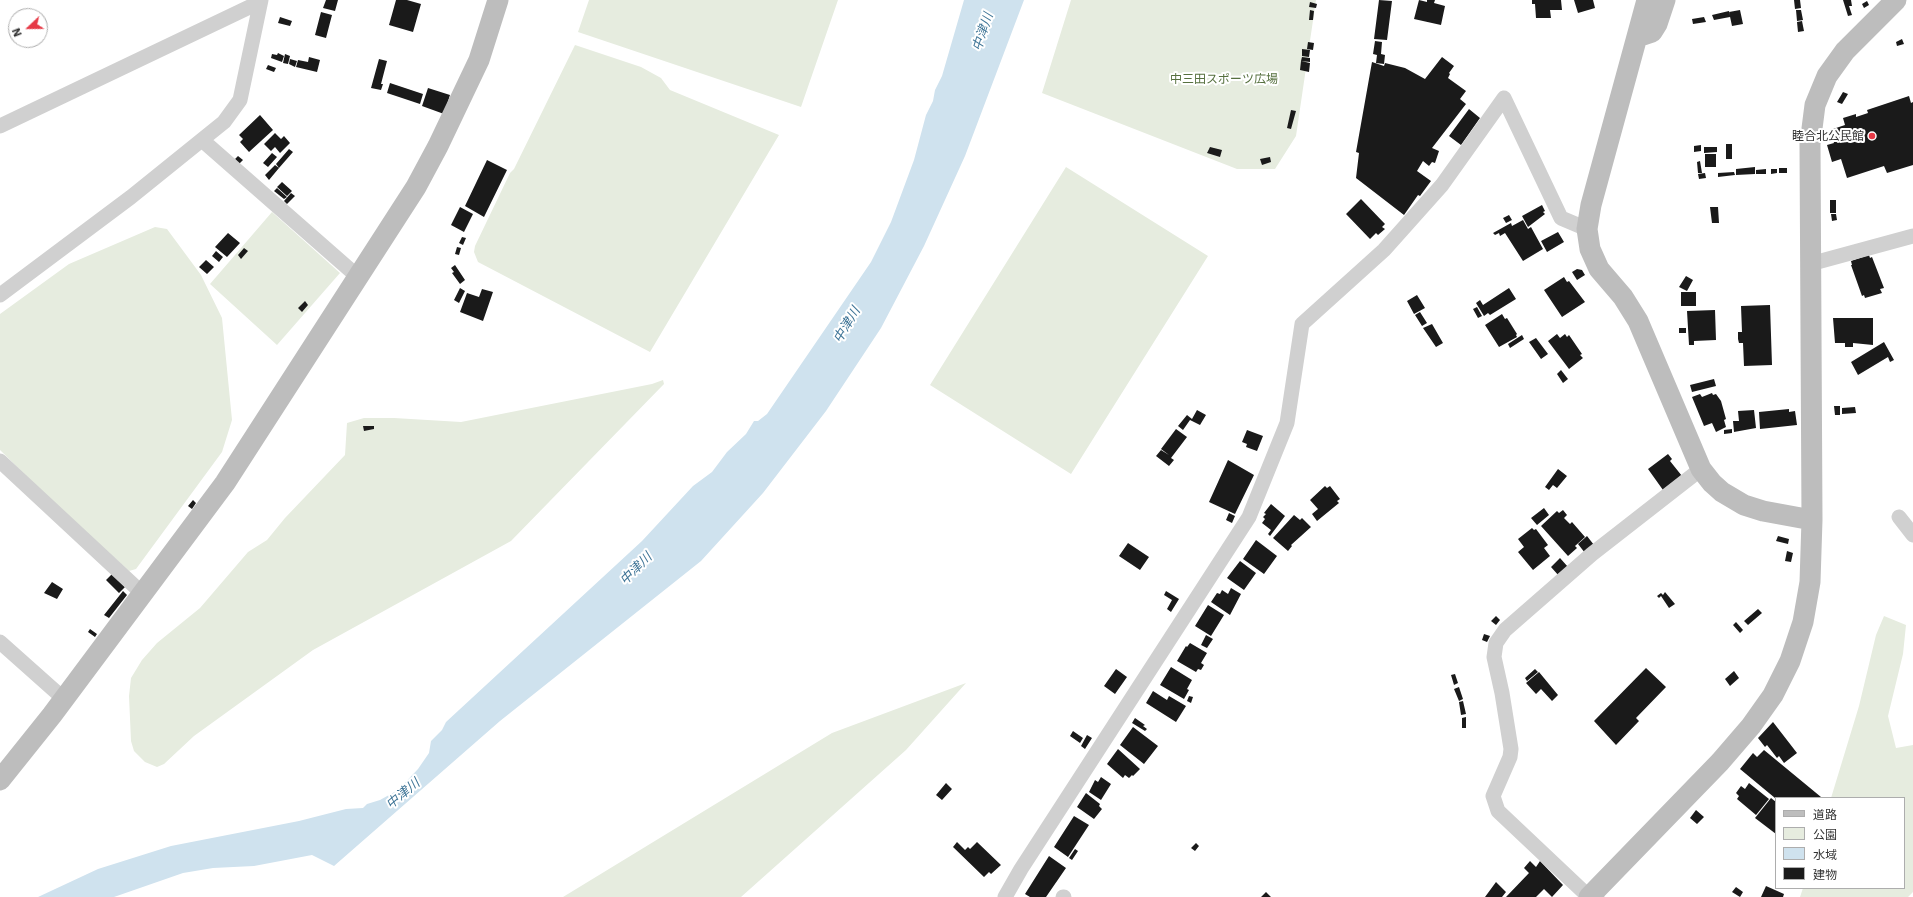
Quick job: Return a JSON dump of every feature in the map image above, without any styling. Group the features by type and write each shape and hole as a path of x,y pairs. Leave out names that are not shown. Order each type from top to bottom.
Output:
{"street":[{"path":"0,780 64,699 225,482 416,187 438,146 479,60 498,0"},
{"path":"1636,0 1639,30"},
{"path":"1647,0 1591,205 1587,229 1590,249 1599,269 1623,297 1638,321 1701,469 1722,492 1744,505 1763,511 1812,520"},
{"path":"1639,30 1652,32 1665,0"},
{"path":"1701,469 1592,554 1505,630 1496,643 1494,657 1502,693 1511,749 1510,757 1494,796 1498,811 1588,896 1593,896 1720,762 1773,695 1790,661 1803,622 1810,582 1812,520 1810,144 1815,105 1827,76 1845,51 1896,0"},
{"path":"0,126 261,1"},
{"path":"0,295 131,197 224,122 240,100 261,1"},
{"path":"1005,897 1025,862 1249,517 1287,423 1302,324 1389,244 1442,185 1504,98 1561,218 1587,229"},
{"path":"202,140 357,276"},
{"path":"1810,264 1913,236"},
{"path":"0,461 143,594"},
{"path":"1899,517 1913,534"},
{"path":"0,642 64,699"}],"green space":[{"path":"589,0 838,0 801,107 578,32"},
{"name":"中三田スポーツ広場","path":"1071,0 1316,0 1296,136 1275,169 1237,169 1042,93"},
{"path":"575,45 641,67 661,78 670,90 779,135 650,352 478,262 474,252 475,246 510,173 514,169"},
{"path":"1066,167 1208,256 1071,474 930,385"},
{"path":"272,212 340,273 277,345 210,284"},
{"path":"155,227 167,229 201,275 222,318 232,420 222,452 136,569 129,571 54,503 0,450 0,314 69,264"},
{"path":"663,380 664,384 511,541 313,650 194,736 164,764 157,767 145,762 134,751 131,741 129,696 131,678 142,660 157,643 200,608 248,552 267,540 285,518 345,455 347,423 364,418 394,418 461,422 652,384"},
{"path":"1884,616 1906,625 1903,654 1888,716 1896,748 1913,745 1913,892 1908,897 1800,897 1803,889 1905,889 1905,797 1831,797 1859,706 1876,635"},
{"path":"966,683 906,750 741,897 563,897 832,733"}],"water":[{"name":"中津川","path":"964,0 1024,0 965,156 924,246 881,328 826,411 763,493 701,561 500,721 334,866 312,855 254,866 213,868 183,873 114,897 38,897 98,869 171,846 299,821 346,809 363,808 367,804 380,800 398,790 418,769 429,753 431,741 442,730 446,722 642,541 693,486 712,472 727,452 746,434 754,421 758,421 767,414 871,262 891,222 914,160 926,115 942,76"}],"building":[{"path":"326,0 338,0 335,11 323,8"},
{"path":"396,0 407,0 421,4 413,32 389,25"},
{"path":"1379,0 1392,1 1387,40 1374,39"},
{"path":"1419,0 1427,2 1427,0 1435,0 1434,3 1445,6 1441,25 1414,19"},
{"path":"1532,0 1561,0 1562,10 1550,10 1551,18 1536,18 1535,4 1532,4"},
{"path":"1574,0 1593,0 1595,8 1578,13"},
{"path":"1794,0 1800,0 1801,8 1795,9"},
{"path":"1843,0 1851,0 1852,6 1849,6 1852,15 1848,16"},
{"path":"1867,1 1869,5 1864,8 1862,4"},
{"path":"1310,2 1317,4 1316,8 1309,7"},
{"path":"1310,10 1314,11 1313,20 1309,20"},
{"path":"1740,10 1743,24 1732,26 1729,12"},
{"path":"1796,10 1801,10 1803,20 1797,21"},
{"path":"1729,11 1730,17 1714,20 1712,15"},
{"path":"321,12 332,15 326,38 315,35"},
{"path":"280,17 292,21 290,26 278,23"},
{"path":"1704,17 1706,22 1693,24 1692,19"},
{"path":"1802,21 1804,31 1798,32 1797,22"},
{"path":"1902,39 1904,44 1897,46 1896,42"},
{"path":"1375,41 1382,42 1381,54 1385,55 1384,64 1376,63 1377,55 1373,54"},
{"path":"1308,42 1314,43 1313,50 1307,49"},
{"path":"1302,49 1310,50 1309,57 1302,56"},
{"path":"278,53 284,56 282,62 271,58 272,54 277,55"},
{"path":"285,54 290,56 288,64 283,63"},
{"path":"309,57 320,60 317,72 296,67 298,60 308,62"},
{"path":"1302,57 1310,58 1310,62 1301,61"},
{"path":"1442,57 1454,66 1449,73 1448,78 1466,91 1460,99 1466,104 1432,148 1439,151 1435,163 1432,162 1429,166 1423,161 1417,171 1431,181 1420,196 1418,195 1404,215 1356,178 1359,153 1356,152 1372,62 1384,66 1385,63 1405,68 1425,79"},
{"path":"290,59 297,61 295,67 289,64"},
{"path":"379,59 387,61 381,84 383,84 381,90 371,88"},
{"path":"1301,61 1310,63 1309,72 1300,70"},
{"path":"268,65 276,68 274,72 266,69"},
{"path":"390,83 423,94 420,104 387,93"},
{"path":"428,88 450,95 444,114 422,106"},
{"path":"1843,92 1848,94 1842,104 1837,102"},
{"name":"睦合北公民館","path":"1909,96 1911,103 1913,102 1913,165 1887,173 1884,166 1847,178 1841,159 1832,162 1827,145 1834,143 1830,130 1845,125 1843,118 1856,114 1856,117 1868,113 1867,110"},
{"path":"1469,109 1480,118 1461,145 1449,136"},
{"path":"1291,110 1296,111 1291,129 1287,128"},
{"path":"260,115 273,130 249,152 240,142 243,139 239,135"},
{"path":"275,133 281,139 284,136 290,143 280,153 275,147 271,151 264,144"},
{"path":"1726,144 1732,144 1732,159 1726,159"},
{"path":"1701,145 1701,151 1694,152 1694,146"},
{"path":"1210,147 1222,150 1220,157 1207,153"},
{"path":"1704,147 1717,147 1717,152 1704,153"},
{"path":"289,149 293,152 279,168 276,164"},
{"path":"272,153 277,157 268,167 263,163"},
{"path":"1705,154 1716,154 1716,167 1705,167"},
{"path":"238,156 243,160 239,164 235,159"},
{"path":"1270,157 1271,162 1262,165 1260,159"},
{"path":"487,160 507,170 484,217 465,206"},
{"path":"1700,161 1702,173 1698,173 1697,162"},
{"path":"275,165 279,168 269,180 265,175"},
{"path":"1755,167 1755,174 1736,175 1736,169"},
{"path":"1779,168 1787,168 1787,173 1779,173"},
{"path":"1766,169 1766,174 1756,174 1756,170"},
{"path":"1771,169 1777,169 1777,173 1771,174"},
{"path":"1734,172 1735,175 1718,177 1718,173"},
{"path":"1705,173 1706,178 1699,179 1698,174"},
{"path":"282,182 292,191 287,196 277,187"},
{"path":"277,188 287,197 284,199 274,191"},
{"path":"291,193 295,196 287,204 284,201"},
{"path":"1361,199 1385,224 1382,227 1385,229 1378,235 1376,233 1370,239 1346,214"},
{"path":"1830,200 1836,200 1836,213 1830,213"},
{"path":"1542,205 1545,211 1543,212 1545,214 1528,227 1522,216"},
{"path":"460,207 473,214 464,232 451,225"},
{"path":"1710,207 1718,207 1719,223 1712,223"},
{"path":"1831,214 1836,214 1837,220 1832,221"},
{"path":"1509,215 1512,220 1506,223 1503,218"},
{"path":"1523,220 1528,229 1531,227 1543,249 1523,261 1505,233 1500,236 1499,233 1495,235 1493,233 1511,223 1512,226"},
{"path":"1558,232 1564,242 1547,252 1541,241"},
{"path":"228,233 240,243 227,257 215,247"},
{"path":"462,237 466,238 463,245 459,243"},
{"path":"457,247 461,248 459,255 455,254"},
{"path":"244,248 248,251 241,259 238,255"},
{"path":"216,251 223,257 219,262 212,256"},
{"path":"1869,255 1870,258 1872,257 1884,288 1880,289 1882,293 1865,298 1864,295 1862,296 1851,261"},
{"path":"206,260 214,267 207,274 199,267"},
{"path":"455,265 465,280 460,284 452,273 454,272 451,268"},
{"path":"1577,269 1582,270 1585,275 1577,280 1572,272"},
{"path":"1686,276 1693,280 1687,291 1679,287"},
{"path":"1564,277 1567,282 1569,281 1585,302 1562,317 1544,290"},
{"path":"460,288 465,291 459,303 454,300"},
{"path":"1509,288 1516,299 1490,315 1488,313 1484,316 1476,303 1480,300 1483,305"},
{"path":"482,289 493,292 483,321 460,312 467,293 479,297"},
{"path":"1681,292 1696,292 1696,306 1681,306"},
{"path":"1417,295 1425,308 1414,314 1407,301"},
{"path":"305,301 308,305 302,312 298,308"},
{"path":"1770,305 1772,365 1744,366 1743,343 1739,343 1738,339 1738,332 1742,332 1741,306"},
{"path":"1477,307 1482,316 1478,318 1473,309"},
{"path":"1715,310 1716,340 1694,341 1694,345 1689,345 1687,311"},
{"path":"1420,312 1427,323 1422,326 1415,315"},
{"path":"1502,314 1505,319 1507,318 1517,334 1517,337 1499,347 1485,325"},
{"path":"1833,318 1873,318 1873,345 1853,343 1853,347 1845,347 1845,343 1835,343"},
{"path":"1432,324 1443,343 1436,347 1423,328"},
{"path":"1679,328 1686,328 1686,333 1679,333"},
{"path":"1557,334 1560,338 1565,334 1567,337 1569,335 1582,354 1580,355 1583,358 1569,369 1548,341"},
{"path":"1522,335 1524,339 1510,348 1508,344"},
{"path":"1536,338 1548,354 1541,359 1529,342"},
{"path":"1884,342 1894,360 1890,362 1888,357 1858,375 1851,362"},
{"path":"1561,370 1568,379 1563,383 1557,374"},
{"path":"1714,379 1716,386 1692,392 1690,385"},
{"path":"1712,393 1713,395 1716,394 1721,401 1726,419 1724,420 1726,427 1716,432 1712,423 1704,426 1692,397 1700,394 1702,397"},
{"path":"1834,406 1840,406 1840,415 1835,415"},
{"path":"1855,407 1856,413 1842,414 1842,408"},
{"path":"1789,409 1789,412 1795,411 1797,425 1760,429 1759,412"},
{"path":"1197,410 1206,415 1200,425 1190,420 1183,430 1178,426 1187,415 1192,419"},
{"path":"1754,410 1756,428 1734,432 1733,421 1739,421 1738,411"},
{"path":"363,426 374,426 374,429 364,431"},
{"path":"1176,429 1187,437 1171,458 1174,460 1169,466 1156,456 1161,450 1169,455 1161,449"},
{"path":"1732,429 1732,433 1724,434 1724,430"},
{"path":"1247,430 1263,436 1257,451 1246,447 1247,444 1242,442"},
{"path":"1668,454 1672,459 1670,461 1682,476 1663,490 1648,469"},
{"path":"1228,460 1254,475 1235,514 1209,502"},
{"path":"1558,469 1567,476 1557,488 1553,485 1549,490 1545,487"},
{"path":"1325,486 1327,488 1330,486 1340,499 1337,501 1339,503 1317,521 1312,514 1318,509 1310,500"},
{"path":"193,500 196,503 192,509 188,506"},
{"path":"1271,504 1285,516 1270,536 1268,534 1271,530 1262,523 1265,519 1263,517 1266,514 1264,513"},
{"path":"1544,508 1549,515 1537,525 1531,518"},
{"path":"1563,510 1567,515 1564,518 1570,524 1572,522 1585,537 1575,546 1577,548 1568,556 1541,526 1557,511 1559,513"},
{"path":"1229,513 1235,516 1232,523 1226,520"},
{"path":"1294,515 1300,520 1302,518 1311,527 1291,545 1292,546 1288,551 1273,538"},
{"path":"1532,528 1534,530 1536,529 1548,545 1544,548 1550,556 1533,570 1518,552 1524,547 1518,539"},
{"path":"1587,536 1594,545 1585,553 1578,544"},
{"path":"1778,536 1789,539 1788,544 1776,541"},
{"path":"1256,540 1277,556 1264,574 1243,559"},
{"path":"1128,543 1149,557 1140,570 1119,556"},
{"path":"1787,551 1793,553 1791,562 1785,561"},
{"path":"1560,558 1568,567 1559,576 1551,567"},
{"path":"1240,561 1256,573 1244,590 1227,578"},
{"path":"112,574 125,587 119,593 106,580"},
{"path":"52,582 63,589 57,599 44,593"},
{"path":"1231,588 1241,594 1230,615 1211,602 1217,593 1220,594 1222,590 1228,594"},
{"path":"123,591 127,595 109,618 104,615"},
{"path":"1166,591 1179,599 1171,612 1167,609 1172,600 1164,595"},
{"path":"1665,592 1675,604 1669,608 1661,596 1659,598 1657,596 1661,593 1663,595"},
{"path":"1208,605 1224,615 1211,636 1195,626"},
{"path":"1758,609 1762,613 1748,625 1744,621"},
{"path":"1496,616 1500,620 1496,625 1491,621"},
{"path":"1736,622 1743,630 1740,633 1733,625"},
{"path":"90,629 97,634 95,637 88,632"},
{"path":"1484,634 1490,636 1487,642 1482,640"},
{"path":"1206,635 1213,639 1207,648 1201,645"},
{"path":"1190,643 1207,653 1201,663 1204,665 1201,670 1198,669 1196,672 1177,661 1186,646 1187,647"},
{"path":"1171,667 1192,680 1184,699 1160,685"},
{"path":"1646,668 1666,687 1636,718 1639,721 1616,745 1594,721"},
{"path":"1116,669 1127,677 1115,694 1104,686"},
{"path":"1535,669 1538,672 1527,681 1525,678"},
{"path":"1734,671 1739,678 1730,686 1725,679"},
{"path":"1539,672 1558,695 1552,701 1541,689 1536,694 1526,683"},
{"path":"1455,674 1458,683 1454,685 1451,675"},
{"path":"1459,687 1463,699 1459,701 1454,689"},
{"path":"1153,691 1167,700 1169,696 1186,706 1176,722 1146,703"},
{"path":"1189,696 1193,697 1191,703 1187,701"},
{"path":"1463,701 1466,714 1461,715 1459,702"},
{"path":"1466,717 1466,728 1462,728 1462,718"},
{"path":"1135,718 1145,725 1143,726 1147,729 1145,731 1132,723"},
{"path":"1773,722 1797,753 1784,763 1779,756 1777,758 1767,745 1765,747 1758,738"},
{"path":"1133,727 1158,746 1144,764 1120,745"},
{"path":"1073,731 1083,738 1080,743 1070,736"},
{"path":"1087,735 1092,738 1085,749 1081,746"},
{"path":"1118,749 1140,769 1129,778 1125,775 1123,778 1107,764"},
{"path":"1764,750 1821,797 1775,798 1740,769 1753,753 1757,757"},
{"path":"1101,777 1111,784 1101,800 1089,792 1095,780 1098,782"},
{"path":"946,783 952,789 942,800 936,795"},
{"path":"1749,783 1769,799 1756,815 1737,799 1739,796 1736,793 1741,786 1745,789"},
{"path":"1086,793 1100,804 1099,806 1102,809 1094,819 1077,807"},
{"path":"1771,798 1775,801 1775,833 1755,818"},
{"path":"1696,810 1704,817 1697,824 1690,818"},
{"path":"1074,816 1089,825 1068,857 1054,847"},
{"path":"957,842 965,850 968,847 970,849 977,842 1001,865 991,874 989,872 984,877 953,847"},
{"path":"1196,843 1199,846 1195,851 1191,848"},
{"path":"1075,849 1078,851 1072,860 1069,858"},
{"path":"1049,856 1066,868 1046,897 1030,897 1025,894"},
{"path":"1530,861 1536,867 1540,861 1563,885 1552,897 1544,889 1536,897 1506,897 1529,873 1524,868"},
{"path":"1496,882 1506,892 1502,897 1485,897"},
{"path":"1766,886 1784,894 1783,897 1761,897"},
{"path":"1736,887 1743,892 1740,897 1732,892"},
{"path":"1266,892 1271,897 1261,897"}],"place":[{"name":"睦合北公民館","path":"1872,136"}]}
